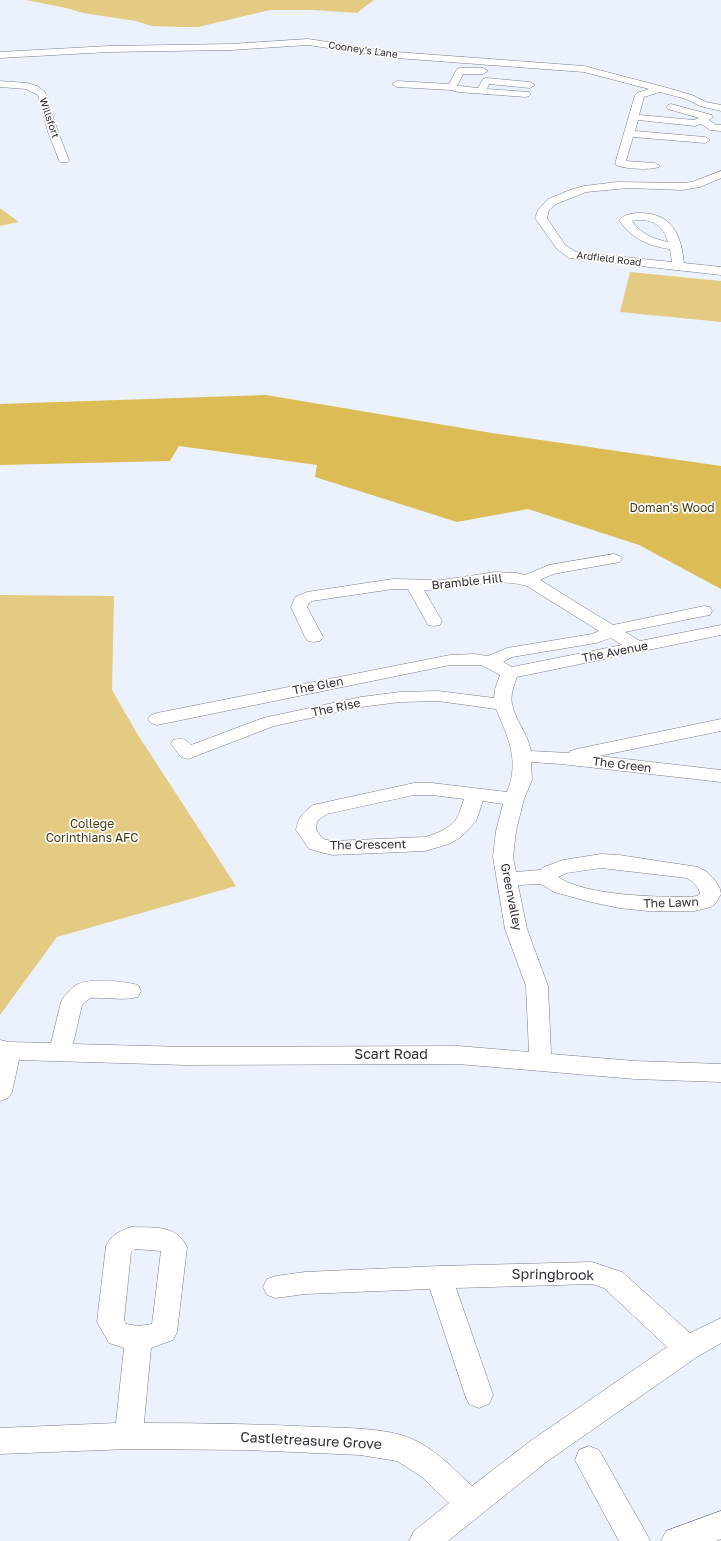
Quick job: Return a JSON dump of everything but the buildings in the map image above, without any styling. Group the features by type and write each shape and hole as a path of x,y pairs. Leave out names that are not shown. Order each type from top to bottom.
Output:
{"street":[{"name":"Cooney's Lane","path":"0,55 109,49 231,46 298,42 317,43 492,67 541,65 584,70 661,89 689,97 703,104 721,108"},
{"path":"423,65 460,71 492,67 536,74"},
{"path":"397,84 452,86 458,89 525,97 541,65"},
{"path":"481,91 492,67"},
{"path":"452,86 460,71"},
{"path":"486,81 530,85"},
{"name":"Willsfort","path":"0,84 27,86 34,88 42,94 53,132 64,160"},
{"path":"655,166 620,164 640,95 661,89"},
{"path":"629,134 706,140 691,128 698,121 708,117 671,107"},
{"path":"634,117 698,121 718,128 712,140"},
{"name":"Ardfield Road","path":"721,174 689,186 670,187 628,184 597,186 558,198 543,208 541,218 560,247 573,255 721,271"},
{"path":"676,246 678,267"},
{"path":"526,581 549,570 614,559"},
{"name":"Bramble Hill","path":"314,637 299,607 301,601 307,597 393,584 442,586 495,577 517,578 533,583 638,647"},
{"path":"414,586 434,621"},
{"path":"485,660 507,653 596,638 621,628 704,611"},
{"name":"The Avenue","path":"509,673 721,630"},
{"name":"The Glen","path":"157,719 450,660 485,660"},
{"path":"485,660 497,664 509,673 504,689 503,704"},
{"name":"The Rise","path":"180,744 188,754 269,722 361,702 400,697 438,696 503,704"},
{"name":"Greenvalley","path":"503,704 520,743 522,756 522,780 514,799 506,831 503,857 516,929 537,986 540,1061"},
{"path":"561,758 721,725"},
{"name":"The Green","path":"522,756 561,758 721,776"},
{"name":"The Crescent","path":"475,795 466,821 454,832 442,839 425,844 332,848 316,844 306,830 308,818 320,809 414,789 432,789 514,799"},
{"name":"The Lawn","path":"508,879 545,877 551,872 563,867 601,861 691,872 700,875 706,880 711,888 710,895 704,902 690,904 636,904 563,888 552,884 545,877"},
{"path":"60,1052 72,1002 84,990 104,988 130,991"},
{"path":"0,1092 4,1050"},
{"name":"Scart Road","path":"4,1050 186,1056 458,1055 635,1070 721,1073"},
{"name":"Springbrook","path":"276,1287 305,1283 439,1277 592,1273 613,1280 687,1348"},
{"path":"439,1277 479,1395"},
{"path":"424,1541 539,1451 687,1348 721,1330"},
{"path":"129,1436 139,1338"},
{"name":"Castletreasure Grove","path":"0,1441 129,1436 247,1437 360,1442 402,1448 432,1467 471,1505"},
{"path":"589,1460 635,1541"},
{"path":"676,1541 721,1525"}],"green space":[{"path":"26,0 374,0 357,13 313,10 270,10 198,27 179,27 151,26 136,21 83,13"},
{"path":"0,208 19,222 0,226"},
{"path":"630,272 721,281 721,322 620,312"},
{"name":"Doman's Wood","path":"266,395 492,433 721,466 721,589 639,545 528,509 457,522 315,477 317,465 179,446 170,461 0,465 0,404"},
{"name":"College Corinthians AFC","path":"0,595 114,596 112,690 138,735 236,886 57,937 0,1015"}]}
